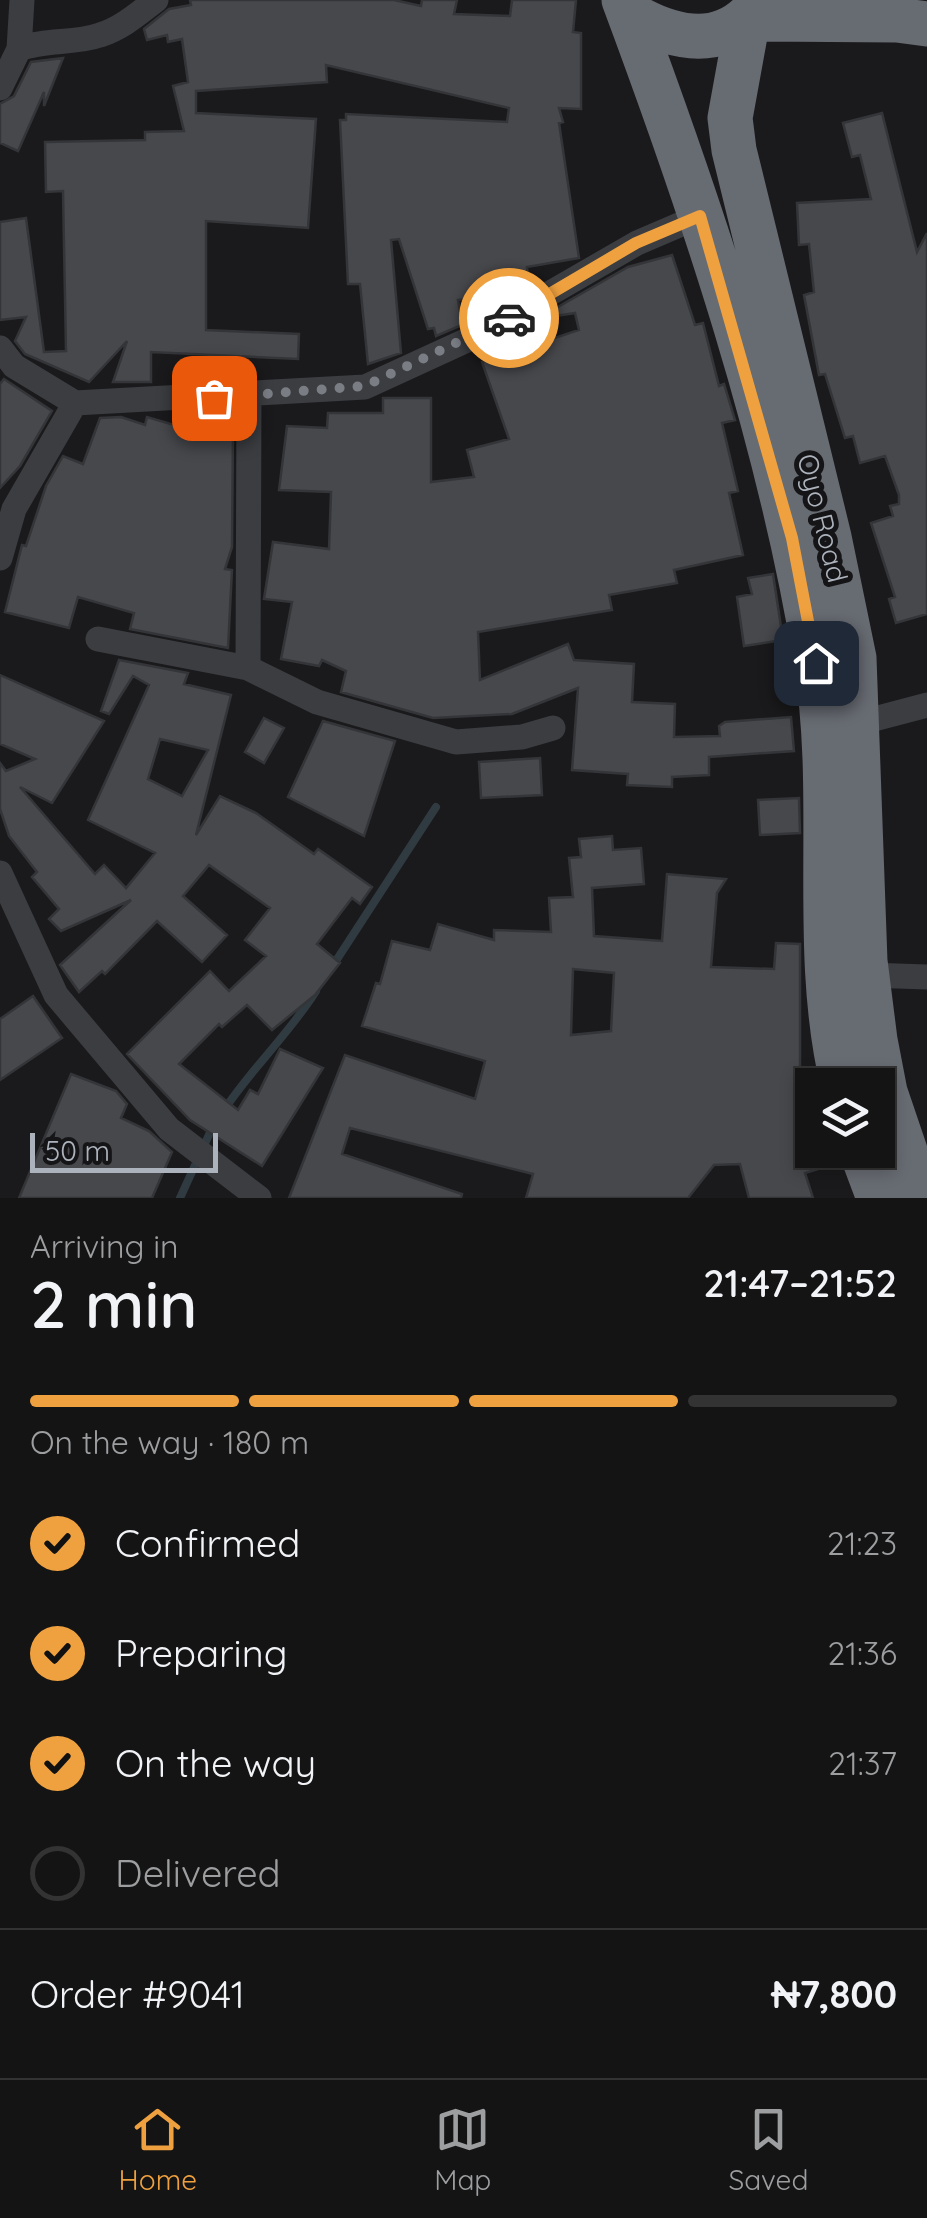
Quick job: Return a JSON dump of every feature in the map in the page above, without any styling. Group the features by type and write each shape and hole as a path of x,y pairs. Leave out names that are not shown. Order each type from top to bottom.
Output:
{"highway":[{"path":"627,7 660,32 692,38 722,34 755,10 927,24"},
{"name":"Oyo Road","path":"627,7 700,216 792,538 822,716 830,970 841,1068"},
{"name":"Oyo Road","path":"755,10 730,118 734,150 844,604 859,724 868,975 885,1092 921,1198"},
{"path":"869,1168 880,1198"}],"street":[{"path":"0,88 19,49 22,0"},
{"path":"19,49 36,42 97,36 124,24 156,0"},
{"path":"0,348 14,366 75,403 250,396 365,386 476,336 636,243 700,216"},
{"path":"248,668 250,396"},
{"path":"0,558 14,509 75,403"},
{"path":"98,639 248,668 317,702 456,742 522,738 552,728"},
{"path":"859,724 927,705"},
{"path":"0,873 56,996 168,1129 259,1198"},
{"path":"868,975 927,978"}],"building":[{"path":"190,0 394,0 421,6 422,0 457,0 454,14 510,16 512,0 576,0 573,32 581,33 581,109 559,108 563,122 559,123 579,258 527,267 529,287 522,291 458,300 462,325 436,336 434,328 428,329 399,239 391,240 401,353 368,364 360,284 348,284 340,120 346,120 346,114 507,122 509,108 326,65 327,82 196,91 196,113 316,119 308,228 206,221 206,330 299,334 298,359 151,352 151,382 113,382 127,341 89,382 25,354 15,341 26,317 0,320 0,222 26,218 44,352 66,351 63,191 46,192 45,142 145,140 145,132 184,131 173,86 188,82 182,39 168,42 167,35 147,40 144,29 169,9 191,5"},
{"path":"63,58 44,106 44,92 18,151 0,143 0,104 14,96 31,62"},
{"path":"882,113 917,252 927,233 927,614 896,623 889,599 895,597 871,523 893,516 890,506 899,504 899,495 885,456 860,463 853,436 845,438 825,374 819,375 804,295 814,292 809,244 799,245 797,203 871,199 860,155 852,157 843,123"},
{"path":"672,255 695,325 703,323 719,386 724,384 735,420 722,423 738,491 729,493 743,555 674,570 677,583 609,595 612,610 478,632 480,680 568,644 574,660 634,664 632,702 675,704 674,737 720,736 719,726 725,722 791,717 794,751 709,757 709,775 672,777 672,787 627,785 628,774 572,770 578,688 512,714 433,718 341,692 346,671 322,660 319,666 281,659 292,602 264,599 273,542 329,549 331,492 279,490 287,426 327,428 328,413 383,413 383,398 431,398 431,482 474,477 467,450 509,439 482,362 579,330 575,313 537,319 628,267"},
{"path":"4,379 52,411 20,466 0,488 0,384"},
{"path":"121,417 145,425 147,417 212,436 213,425 233,426 232,547 225,569 232,570 228,648 130,629 134,613 78,597 69,628 5,612 22,545 26,546 46,486 63,456 83,464 100,418"},
{"path":"773,574 783,640 744,646 737,597 752,594 748,578"},
{"path":"119,660 188,673 184,684 231,695 196,835 220,796 256,813 314,854 318,849 372,887 360,904 352,898 317,944 340,963 315,995 272,1030 247,1005 222,1027 219,1024 179,1064 238,1110 250,1090 258,1094 280,1049 323,1068 262,1166 190,1120 127,1054 210,971 229,991 266,956 245,940 270,908 209,865 183,896 227,935 202,962 157,921 105,974 102,971 79,992 60,965 131,900 61,931 49,919 59,909 32,877 37,872 9,836 0,809 0,763 6,771 35,759 0,744 0,675 104,721 52,803 20,787 95,874 104,865 126,888 155,853 88,820 149,685 133,676 109,714 101,711","holes":["160,739 208,750 182,796 148,779"]},
{"path":"264,718 284,728 264,763 245,752"},
{"path":"323,721 395,741 364,836 288,797"},
{"path":"540,758 542,795 481,798 479,762"},
{"path":"799,798 800,833 760,835 758,800"},
{"path":"612,836 613,850 641,848 644,884 592,888 594,936 662,941 667,874 726,879 717,893 711,967 774,969 776,943 800,944 795,1168 822,1168 805,1173 813,1198 749,1198 740,1164 714,1165 688,1198 526,1198 533,1174 350,1128 342,1154 462,1194 461,1198 289,1198 345,1055 475,1099 485,1061 362,1026 392,941 430,950 438,924 494,940 494,930 551,932 549,898 573,897 569,858 581,857 579,839","holes":["573,969 614,973 611,1031 571,1035"]},
{"path":"33,996 62,1038 0,1080 0,1019"},
{"path":"71,1074 116,1091 127,1104 121,1118 149,1131 172,1152 152,1198 19,1198"}],"waterway":[{"path":"332,967 436,807"},
{"path":"224,1110 316,991"},
{"path":"180,1198 213,1126"}],"way so far":[{"path":"214,398 365,386 400,373 509,318"}],"route":[{"path":"509,318 636,243 700,216 792,538 816,663"}]}
